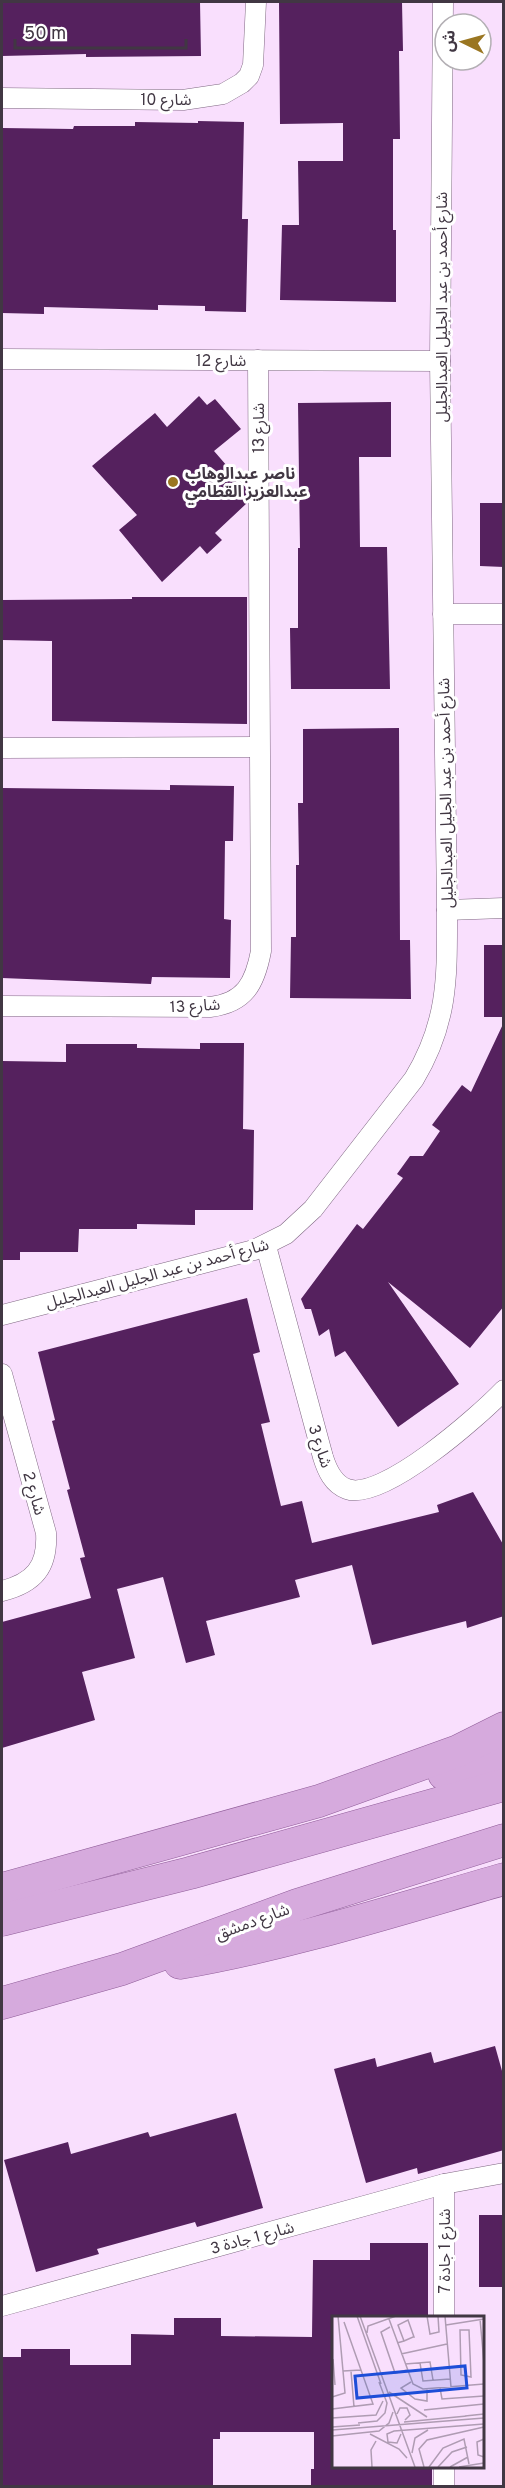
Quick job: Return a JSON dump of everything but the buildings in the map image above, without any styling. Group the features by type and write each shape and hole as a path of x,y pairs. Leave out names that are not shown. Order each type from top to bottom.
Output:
{"main road":[{"path":"2,1889 319,1801 458,1751 504,1728"},
{"path":"319,1801 402,1785 504,1757"},
{"path":"2,1920 190,1873 504,1785"},
{"name":"شارع دمشق","path":"2,2003 122,1969 297,1905 504,1840"},
{"path":"122,1969 174,1964 268,1946 504,1879"}],"street":[{"name":"شارع 10","path":"2,98 183,100 223,94 242,83 249,76 253,65 256,2"},
{"name":"شارع أحمد بن عبد الجليل العبدالجليل","path":"2,1316 266,1246 297,1226 313,1209 414,1079 426,1060 438,1030 445,996 447,910 440,361 443,2"},
{"name":"شارع 12","path":"2,359 440,361"},
{"name":"شارع 13","path":"2,1006 225,1006 237,1000 253,979 261,951 258,360"},
{"path":"443,614 504,614"},
{"path":"2,747 259,747"},
{"path":"447,910 504,908"},
{"name":"شارع 3","path":"266,1246 322,1457 330,1475 341,1486 348,1490 365,1490 409,1468 459,1431 504,1390"},
{"name":"شارع 2","path":"2,1374 46,1533 46,1546 45,1558 35,1574 20,1586 2,1592"},
{"name":"شارع 1 جادة 3","path":"2,2306 444,2184 504,2173"},
{"name":"شارع 1 جادة 7","path":"444,2184 444,2316"},
{"path":"444,2467 444,2487"}],"place":[{"name":"ناصر عبدالوهاب عبدالعزيز القطامي","path":"173,482"}]}
